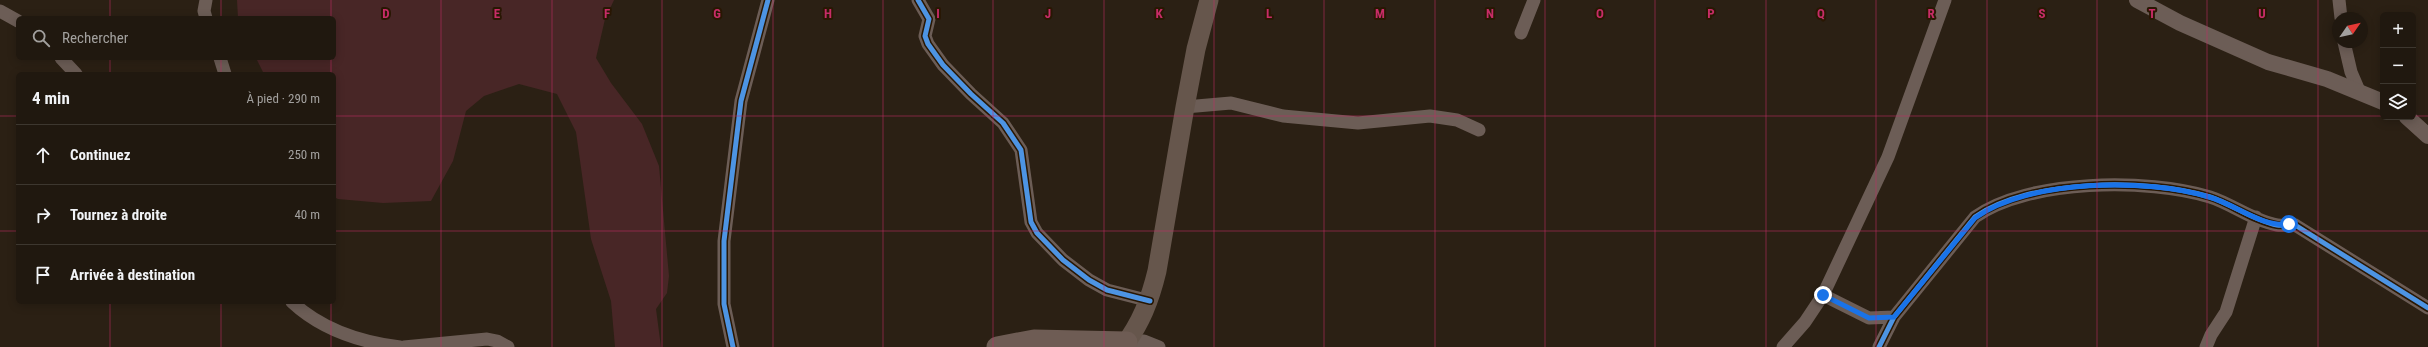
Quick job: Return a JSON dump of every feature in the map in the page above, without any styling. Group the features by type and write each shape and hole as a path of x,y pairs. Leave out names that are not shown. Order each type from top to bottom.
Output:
{"main road":[{"path":"997,347 1034,340 1125,344 1138,327 1150,300 1157,271 1185,107 1196,49 1208,0"}],"street":[{"path":"205,16 204,11 206,0"},
{"path":"733,347 724,304 724,241 741,101 768,0"},
{"path":"918,0 929,19 926,31 928,44 943,65 971,94 1003,123 1021,150 1031,222 1037,233 1064,260 1089,280 1108,290 1150,300"},
{"path":"1521,33 1534,0"},
{"path":"1783,347 1805,322 1823,295 1888,157 1945,0"},
{"path":"2137,0 2180,23 2268,62 2327,79 2380,101"},
{"path":"2339,0 2340,12"},
{"path":"0,11 16,20"},
{"path":"2345,48 2348,65 2360,93"},
{"path":"63,60 74,72"},
{"path":"221,60 224,72"},
{"path":"1185,107 1231,103 1284,116 1358,122 1430,116 1457,120 1479,130"},
{"path":"2409,120 2428,136"},
{"path":"1882,342 1894,317 1975,218 1989,208 2008,201 2071,186 2118,184 2167,189 2210,197 2276,225 2295,225 2428,308"},
{"path":"2206,347 2211,335 2226,312 2256,217"},
{"path":"1823,295 1869,318 1894,317"},
{"path":"294,304 306,315 330,329 355,339 400,347"},
{"path":"1869,318 1882,342"},
{"path":"404,347 487,339 497,341 508,347"},
{"path":"1125,344 1144,341 1159,347"}],"shaded area":[{"path":"237,0 614,0 605,19 596,58 611,83 642,124 659,166 669,276 667,293 656,309 661,347 615,347 611,301 591,239 576,132 557,94 519,84 484,96 466,111 453,161 431,201 383,203 338,199 336,198 336,72 263,72 257,60 336,60 336,16 238,16"}],"cycle path":[{"path":"733,347 724,304 724,241 741,101 768,0"},
{"path":"918,0 929,19 925,36 928,44 943,65 971,94 1003,123 1021,150 1031,222 1037,233 1063,260 1089,280 1107,290 1150,301"},
{"path":"1879,347 1894,317 1975,217 1998,204 2025,195 2056,189 2089,186 2122,185 2184,191 2218,200 2268,223 2295,225 2428,308"}],"route":[{"path":"1823,295 1869,318 1894,317 1975,218 1989,208 2008,201 2071,186 2118,184 2192,193 2210,197 2276,225 2289,224"}]}
